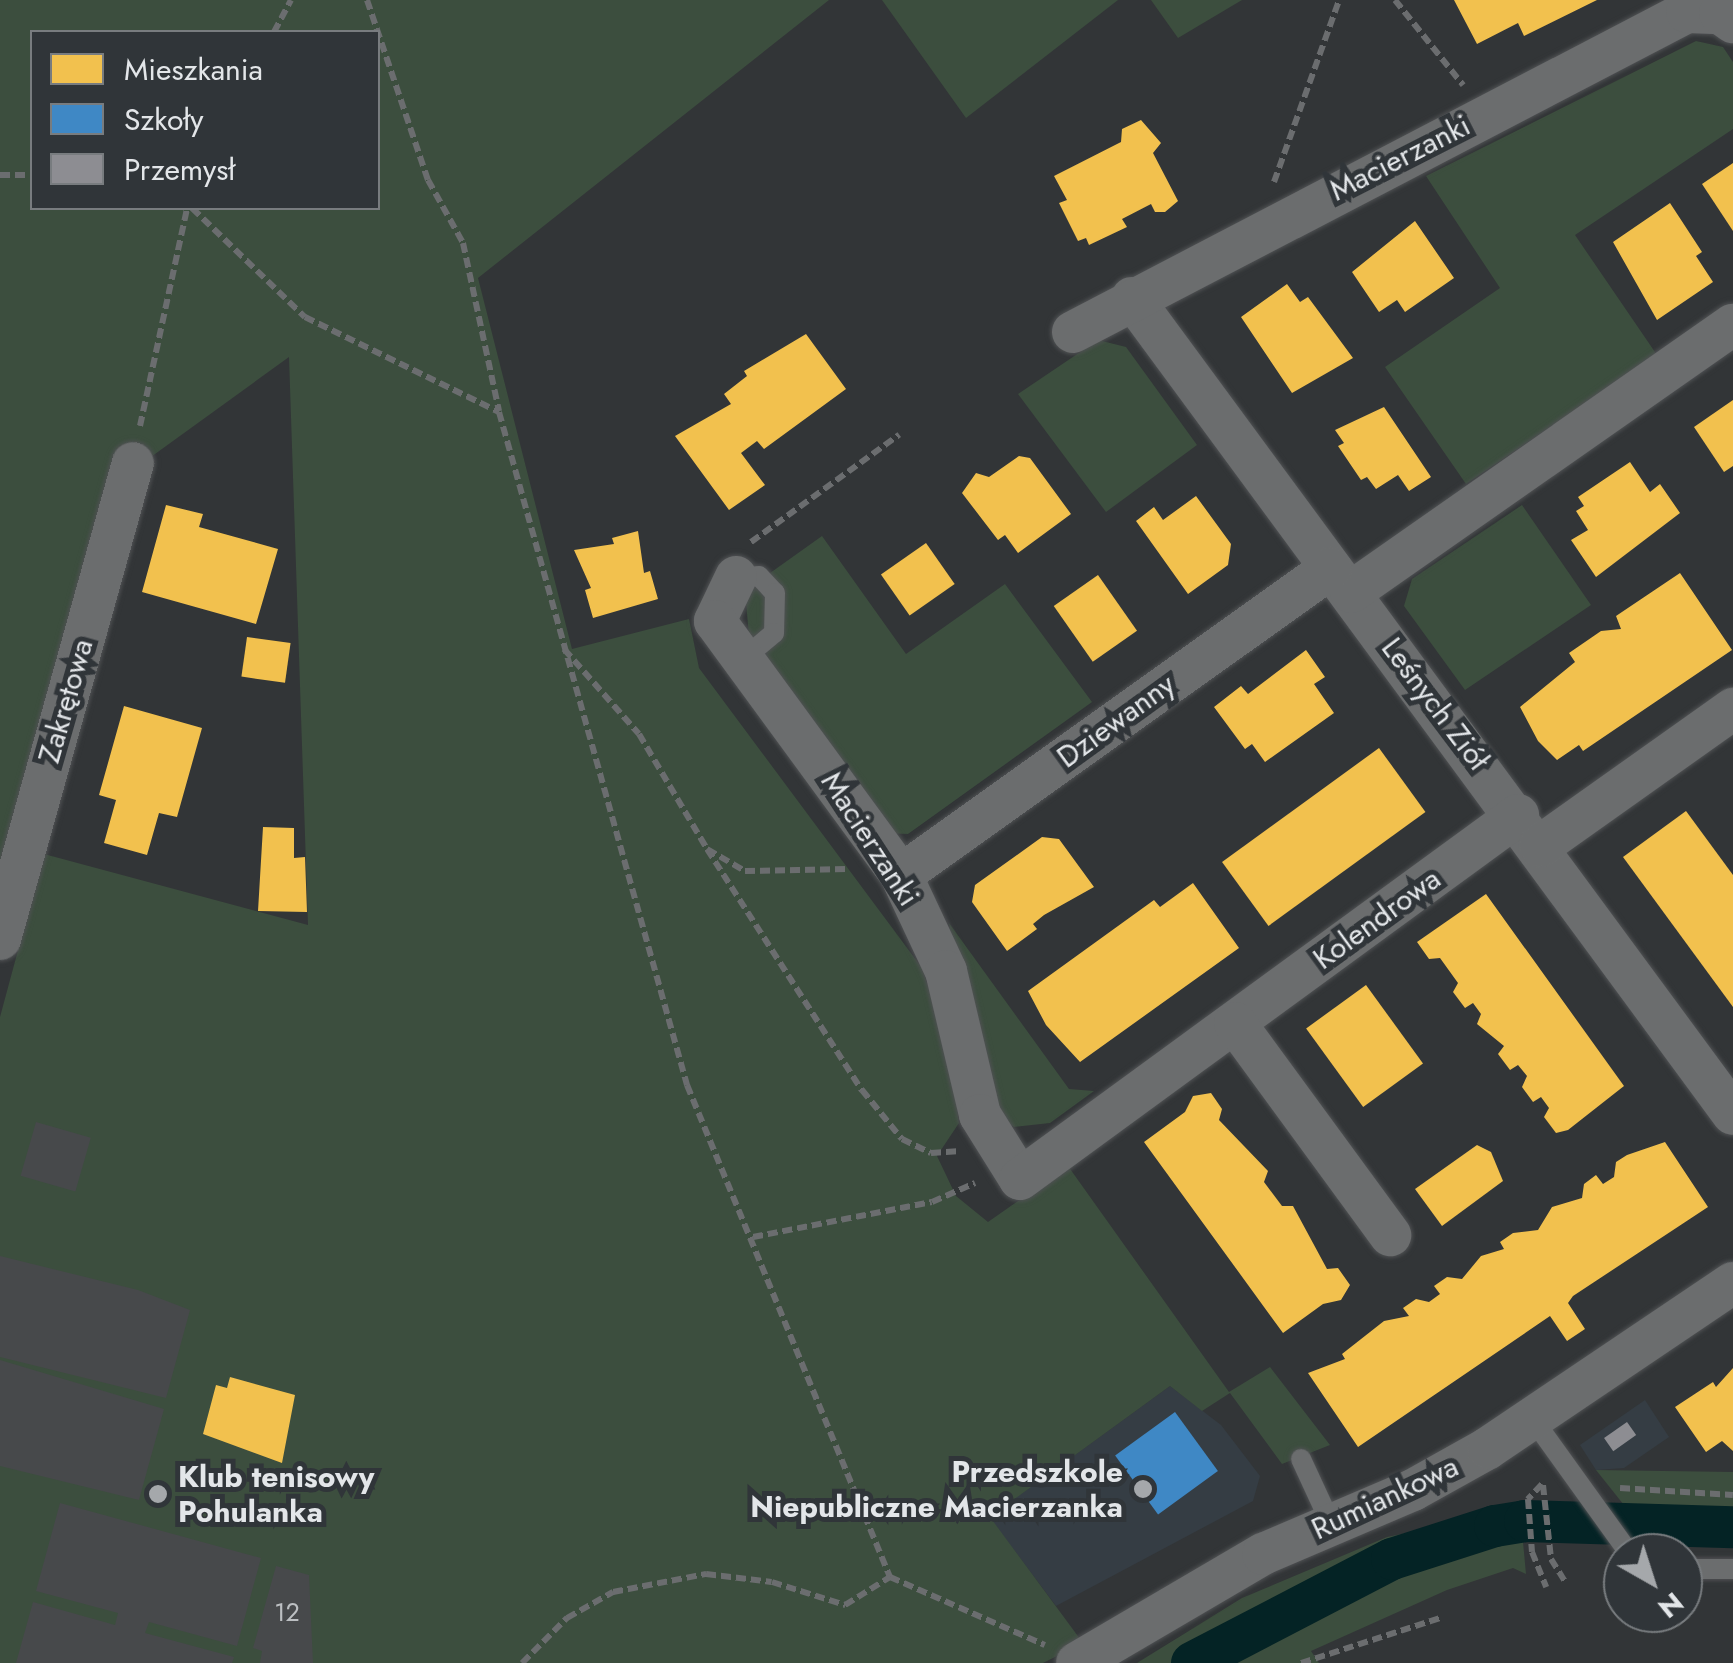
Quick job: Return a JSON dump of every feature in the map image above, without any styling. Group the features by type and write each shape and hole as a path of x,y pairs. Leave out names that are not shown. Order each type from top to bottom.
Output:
{"street":[{"name":"Macierzanki","path":"1073,332 1256,233 1686,12 1720,13 1733,22"},
{"name":"Leśnych Ziół","path":"1132,298 1529,831 1733,1114"},
{"name":"Dziewanny","path":"900,872 1733,325"},
{"name":"Zakrętowa","path":"0,939 133,463"},
{"name":"Macierzanki","path":"736,577 715,621 900,872 946,971 980,1116 1011,1164"},
{"name":"Kolendrowa","path":"1011,1164 1529,831 1733,710"},
{"path":"1235,1023 1390,1235"},
{"name":"Rumiankowa","path":"1079,1662 1263,1554 1413,1490 1532,1418 1733,1284"}],"lane":[{"path":"1532,1418 1614,1533"},
{"path":"1301,1459 1331,1524"},
{"path":"1703,1570 1733,1569"}],"path":[{"path":"275,30 291,0"},
{"path":"367,0 377,30"},
{"path":"1256,233 1339,0"},
{"path":"1395,0 1486,114"},
{"path":"380,38 428,180 463,243 499,412 560,644 687,1084 890,1577 1079,1662"},
{"path":"0,175 30,175"},
{"path":"133,463 189,210"},
{"path":"191,210 304,317 499,412"},
{"path":"736,577 730,558 899,435"},
{"path":"560,644 639,734 707,849 862,1090 902,1139 931,1154 1011,1164"},
{"path":"707,849 745,871 900,872"},
{"path":"752,1236 932,1202 1011,1164"},
{"path":"1584,1492 1733,1495"},
{"path":"1528,1499 1532,1552 1546,1587"},
{"path":"1545,1499 1549,1548 1566,1583"},
{"path":"522,1663 567,1618 612,1592 706,1574 772,1582 845,1605 890,1577"},
{"path":"1301,1663 1443,1617"}],"shaded area":[{"name":"Przedszkole Niepubliczne Macierzanka","path":"1170,1386 1221,1425 1260,1476 1253,1501 1056,1606 989,1517"},
{"path":"1645,1400 1669,1437 1624,1468 1596,1470 1580,1445"}],"green space":[{"path":"0,0 829,0 478,278 572,649 689,619 699,668 922,968 950,1054 959,1123 937,1156 956,1196 988,1222 1068,1166 1229,1392 1270,1367 1330,1445 1282,1464 1230,1393 1202,1411 1170,1386 990,1517 1083,1643 1043,1663 0,1663 0,1017 44,854 308,925 289,357 108,488 0,877"},
{"path":"882,0 1118,0 966,118"},
{"path":"1151,0 1242,0 1178,38"},
{"path":"1696,41 1723,47 1733,62 1733,129 1575,235 1657,355 1466,484 1385,367 1500,288 1426,176"},
{"path":"1098,340 1126,347 1197,445 1106,512 1018,394"},
{"path":"1522,505 1591,605 1465,690 1404,606 1412,579"},
{"path":"822,536 906,654 1005,584 1092,702 908,834 882,833 750,647 745,591"},
{"path":"949,923 1069,1089 1094,1091 1050,1123 1014,1127 995,1113 960,991"},
{"path":"1596,1470 1733,1472 1733,1548 1703,1546 1703,1533 1646,1533"},
{"path":"1520,1510 1526,1574 1513,1568 1447,1590 1311,1651 1319,1663 1137,1663 1242,1598 1387,1537"}],"building: Mieszkania":[{"path":"1454,0 1597,0 1524,36 1518,23 1477,44"},
{"path":"1141,120 1161,143 1153,153 1178,201 1165,212 1155,212 1151,204 1122,219 1127,227 1089,245 1086,238 1078,241 1059,203 1067,200 1054,176 1121,142 1122,129"},
{"path":"1733,163 1733,231 1702,184"},
{"path":"1670,203 1702,252 1696,256 1713,282 1657,320 1613,242"},
{"path":"1415,221 1454,278 1405,312 1397,300 1379,312 1352,272"},
{"path":"1287,284 1300,302 1308,297 1353,358 1292,393 1241,317"},
{"path":"806,334 846,389 764,449 757,441 741,453 765,485 729,510 675,436 731,404 724,394 747,376 744,371"},
{"path":"1733,400 1733,466 1724,472 1694,427"},
{"path":"1384,407 1431,477 1409,491 1398,475 1376,489 1367,477 1361,480 1338,446 1344,443 1335,430"},
{"path":"1019,456 1030,458 1071,514 1018,553 1005,535 998,540 962,493 976,473 989,477"},
{"path":"1630,462 1650,492 1660,484 1680,513 1596,577 1571,540 1588,530 1576,511 1584,506 1578,497"},
{"path":"1196,496 1231,544 1228,565 1188,594 1136,521 1154,507 1163,520"},
{"path":"166,505 203,514 199,527 278,549 256,624 142,592"},
{"path":"638,531 644,573 650,571 658,599 593,618 585,590 591,588 574,550 614,544 612,538"},
{"path":"926,543 955,584 910,616 881,575"},
{"path":"1680,573 1732,650 1583,751 1579,745 1557,760 1538,741 1520,707 1575,662 1569,653 1601,631 1621,629 1616,616"},
{"path":"1098,575 1137,631 1093,662 1054,606"},
{"path":"247,637 291,643 285,683 241,677"},
{"path":"1306,650 1325,677 1314,684 1334,713 1265,762 1252,744 1245,749 1214,707 1241,686 1248,694"},
{"path":"124,706 202,728 177,817 159,813 147,855 104,843 116,800 99,795"},
{"path":"1379,748 1425,812 1268,926 1222,862"},
{"path":"1686,811 1733,875 1733,1007 1623,857"},
{"path":"263,827 294,828 294,858 305,857 307,912 258,911"},
{"path":"1042,837 1059,839 1094,887 1044,915 1033,924 1037,929 1007,951 972,902 975,885"},
{"path":"1193,883 1239,948 1080,1062 1046,1025 1028,991 1154,900 1160,907"},
{"path":"1486,894 1624,1086 1568,1130 1556,1133 1544,1117 1549,1108 1541,1097 1533,1102 1522,1087 1527,1076 1518,1065 1510,1070 1498,1054 1504,1046 1477,1024 1481,1014 1473,1003 1465,1008 1453,992 1458,983 1440,958 1429,959 1417,942"},
{"path":"1366,985 1423,1063 1363,1107 1306,1028"},
{"path":"1211,1093 1222,1109 1219,1120 1268,1171 1264,1182 1282,1206 1293,1206 1327,1269 1338,1268 1350,1285 1341,1300 1323,1304 1283,1333 1144,1142 1185,1112 1193,1096"},
{"path":"1665,1142 1708,1207 1573,1296 1568,1303 1585,1329 1567,1341 1550,1316 1358,1447 1308,1373 1345,1359 1342,1354 1384,1321 1409,1316 1403,1308 1416,1299 1429,1302 1440,1294 1434,1286 1447,1277 1462,1279 1481,1256 1504,1249 1500,1242 1513,1233 1538,1230 1552,1207 1582,1198 1584,1184 1596,1175 1603,1184 1614,1177 1616,1162"},
{"path":"1477,1145 1491,1152 1503,1181 1442,1226 1415,1189"},
{"path":"1733,1368 1733,1451 1722,1441 1706,1452 1675,1407 1713,1382 1716,1387"},
{"path":"230,1377 295,1395 282,1463 203,1434 216,1385 227,1388"}],"building: Szkoły":[{"path":"1175,1412 1218,1471 1158,1515 1115,1455"}],"building: Przemysł":[{"path":"1627,1422 1636,1435 1613,1451 1604,1438"}],"building: Inne":[{"path":"36,1122 91,1138 75,1192 21,1176"},
{"path":"0,1256 138,1290 190,1310 166,1398 0,1357"},
{"path":"0,1360 164,1409 139,1500 0,1466"},
{"path":"60,1503 261,1558 237,1646 149,1622 145,1633 234,1657 232,1663 16,1663 33,1602 115,1625 118,1613 36,1591"},
{"name":"Klub tenisowy Pohulanka","path":"276,1566 309,1575 313,1663 260,1663 262,1651 253,1648"}],"waterway":[{"path":"1192,1663 1392,1559 1495,1526 1525,1521 1733,1527"}],"place":[{"name":"Przedszkole Niepubliczne Macierzanka","path":"1143,1489"},
{"name":"Klub tenisowy Pohulanka","path":"158,1494"}]}
